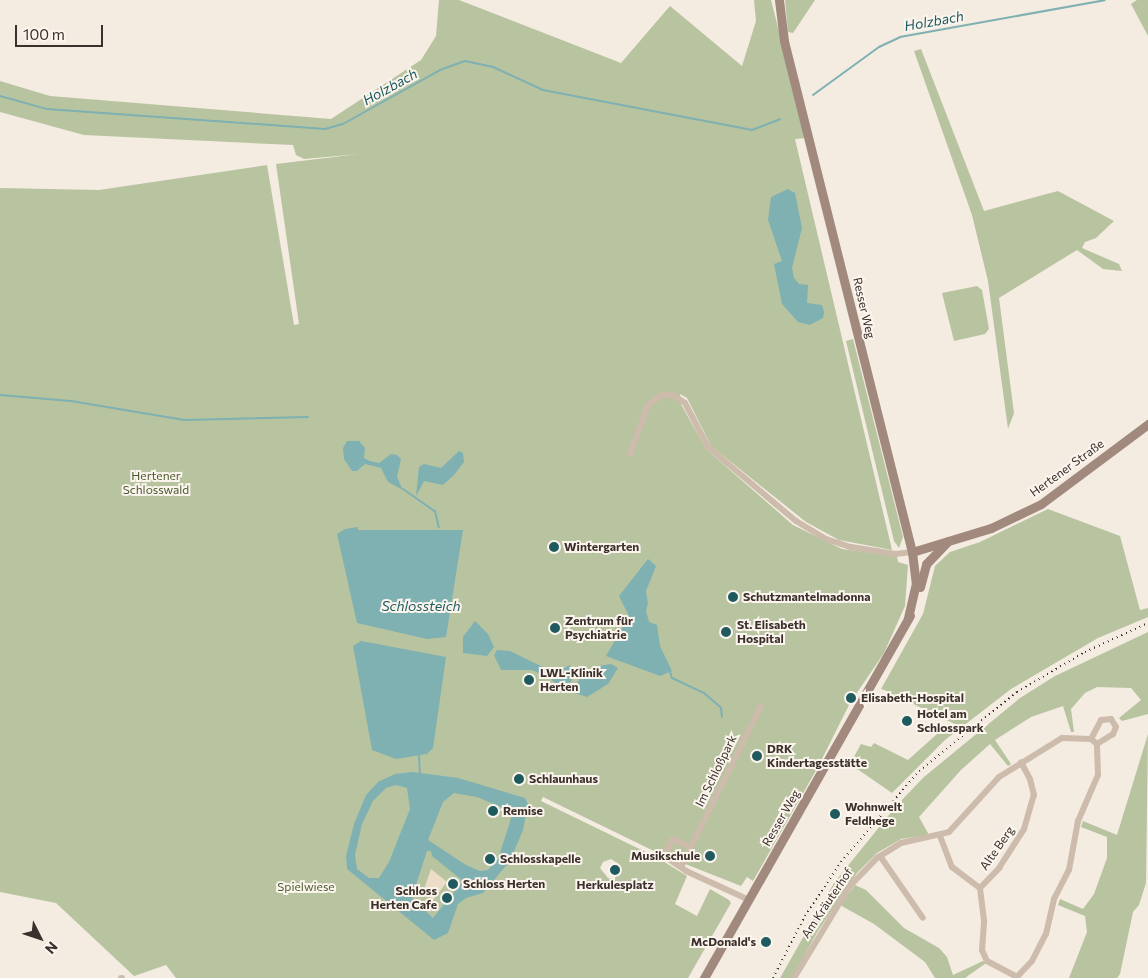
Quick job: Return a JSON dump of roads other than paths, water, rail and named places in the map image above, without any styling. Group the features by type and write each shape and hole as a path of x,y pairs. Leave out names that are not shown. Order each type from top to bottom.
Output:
{"main road":[{"name":"Resser Weg","path":"779,2 784,41 912,552 916,583 908,619"},
{"name":"Hertener Straße","path":"912,552 991,528 1041,504 1148,424"},
{"name":"Resser Weg","path":"704,978 916,606 926,564 948,541"}],"street":[{"path":"630,454 648,405 662,395 674,395 685,403 708,446 796,522 826,538 852,547 895,554 912,552"},
{"name":"Im Schloßpark","path":"680,867 760,706"},
{"path":"940,836 952,867 980,888 984,922 982,950 987,961 1016,977 1039,951 1054,899 1069,870 1078,822 1098,775 1097,744 1091,739 1101,720 1111,719 1116,727 1113,734 1097,744"},
{"name":"Am Kräuterhof","path":"794,978 850,886 866,867 901,843 940,836 949,832 998,777 1062,738 1091,739"},
{"name":"Alte Berg","path":"980,888 999,868 1024,829 1034,794 1030,779 1020,762"},
{"path":"691,846 673,839 666,850 665,858 749,900"},
{"path":"880,856 923,918"}],"water":[{"path":"788,189 795,193 802,228 792,268 794,278 799,284 808,285 807,303 822,305 824,312 823,318 810,325 798,322 782,304 774,264 782,261 768,220 771,197"},
{"path":"347,441 359,441 365,448 364,458 370,461 379,463 391,454 397,455 401,459 397,477 403,490 388,482 381,468 365,464 357,471 352,471 344,459 343,448"},
{"path":"459,451 463,453 464,462 454,475 443,485 424,481 416,496 419,467 424,464 441,468"},
{"name":"Schlossteich","path":"358,527 358,530 463,530 446,637 427,639 357,623 337,534 345,529"},
{"path":"648,559 656,566 646,591 648,603 646,611 649,622 657,625 660,646 672,671 660,676 606,656 629,616 619,596"},
{"path":"475,621 488,634 494,647 487,656 463,653 463,637"},
{"name":"Schlossteich","path":"361,641 446,657 433,748 427,754 396,759 372,750 353,646"},
{"path":"497,650 510,651 555,673 570,665 573,673 571,682 562,690 551,679 532,670 501,670 494,655"},
{"path":"611,664 618,668 608,684 587,697 572,692 582,675 599,666"},
{"path":"413,772 458,778 525,798 528,804 523,830 510,861 483,893 466,898 458,904 448,933 434,940 347,869 346,856 354,824 366,795 378,782 395,774","holes":["396,785 407,788 410,809 389,862 379,878 369,878 357,869 355,855 362,824 373,801 386,788","454,793 477,797 513,812 498,859 488,870 480,871 466,865 428,840 443,802","427,851 431,851 432,856 463,881 433,918 412,898 418,890 415,888"]}],"waterway":[{"name":"Holzbach","path":"813,95 879,47 900,37 1105,0"},
{"name":"Holzbach","path":"0,96 47,109 325,129 343,124 440,70 465,61 493,67 543,90 752,130 780,119"},
{"path":"0,395 71,401 184,420 308,417"},
{"path":"403,489 435,511 439,528"},
{"path":"670,672 672,678 704,693 721,708 722,717"},
{"path":"419,756 420,773"}],"railway":[{"path":"773,978 805,916 841,862 919,771 1017,692 1085,652 1148,623"}],"place":[{"name":"Wintergarten","path":"554,547"},
{"name":"Schutzmantelmadonna","path":"733,597"},
{"name":"Zentrum für Psychiatrie","path":"555,628"},
{"name":"St. Elisabeth Hospital","path":"726,632"},
{"name":"LWL-Klinik Herten","path":"529,680"},
{"name":"Elisabeth-Hospital","path":"851,698"},
{"name":"Hotel am Schlosspark","path":"907,721"},
{"name":"DRK Kindertagesstätte","path":"757,756"},
{"name":"Schlaunhaus","path":"519,779"},
{"name":"Remise","path":"493,811"},
{"name":"Wohnwelt Feldhege","path":"835,814"},
{"name":"Musikschule","path":"710,856"},
{"name":"Schlosskapelle","path":"490,859"},
{"name":"Herkulesplatz","path":"615,870"},
{"name":"Schloss Herten","path":"453,884"},
{"name":"Schloss Herten Cafe","path":"447,898"},
{"name":"McDonald's","path":"766,942"}],"park label":[{"name":"Hertener Schlosswald","path":"156,483"},
{"name":"Spielwiese","path":"306,887"}]}
